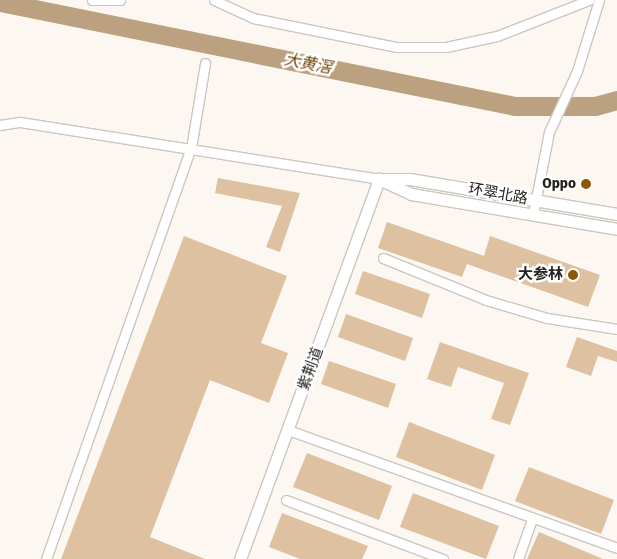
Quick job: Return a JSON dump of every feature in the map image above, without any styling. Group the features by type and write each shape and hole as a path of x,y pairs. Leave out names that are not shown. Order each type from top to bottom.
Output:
{"street":[{"path":"92,0 120,0"},
{"path":"214,0 253,18 397,47 446,46 497,36 589,0"},
{"path":"532,214 549,132 577,72 598,0"},
{"path":"46,559 191,148 205,63"},
{"path":"0,124 20,122 379,178 411,194 617,229"},
{"name":"环翠北路","path":"379,178 410,179 617,214"},
{"name":"紫荆道","path":"240,559 379,178"},
{"path":"383,258 486,300 547,318 617,329"},
{"path":"288,430 617,548"},
{"path":"286,500 442,559"},
{"path":"518,559 532,519"}],"building":[{"path":"218,178 300,193 280,252 266,247 282,206 215,193"},
{"path":"387,222 484,256 490,236 600,275 588,307 467,264 462,277 378,248"},
{"path":"184,236 287,276 261,343 288,353 269,403 210,380 150,537 205,559 61,559"},
{"path":"363,271 430,294 422,318 355,294"},
{"path":"346,314 413,338 405,361 338,337"},
{"path":"577,337 617,351 617,362 598,356 591,376 566,367"},
{"path":"440,342 529,373 510,425 491,419 504,383 458,367 451,387 427,379"},
{"path":"329,361 396,384 388,408 321,384"},
{"path":"409,422 495,455 482,490 396,457"},
{"path":"307,453 392,486 379,520 293,487"},
{"path":"529,467 614,500 601,534 515,501"},
{"path":"413,493 499,526 486,559 400,527"},
{"path":"282,513 368,546 362,559 300,559 269,547"},
{"path":"539,532 603,559 527,559"}],"waterway":[{"name":"大黄滘","path":"0,2 515,106 595,106 617,100"}],"place":[{"name":"Oppo","path":"586,184"},
{"name":"大参林","path":"573,275"}]}
